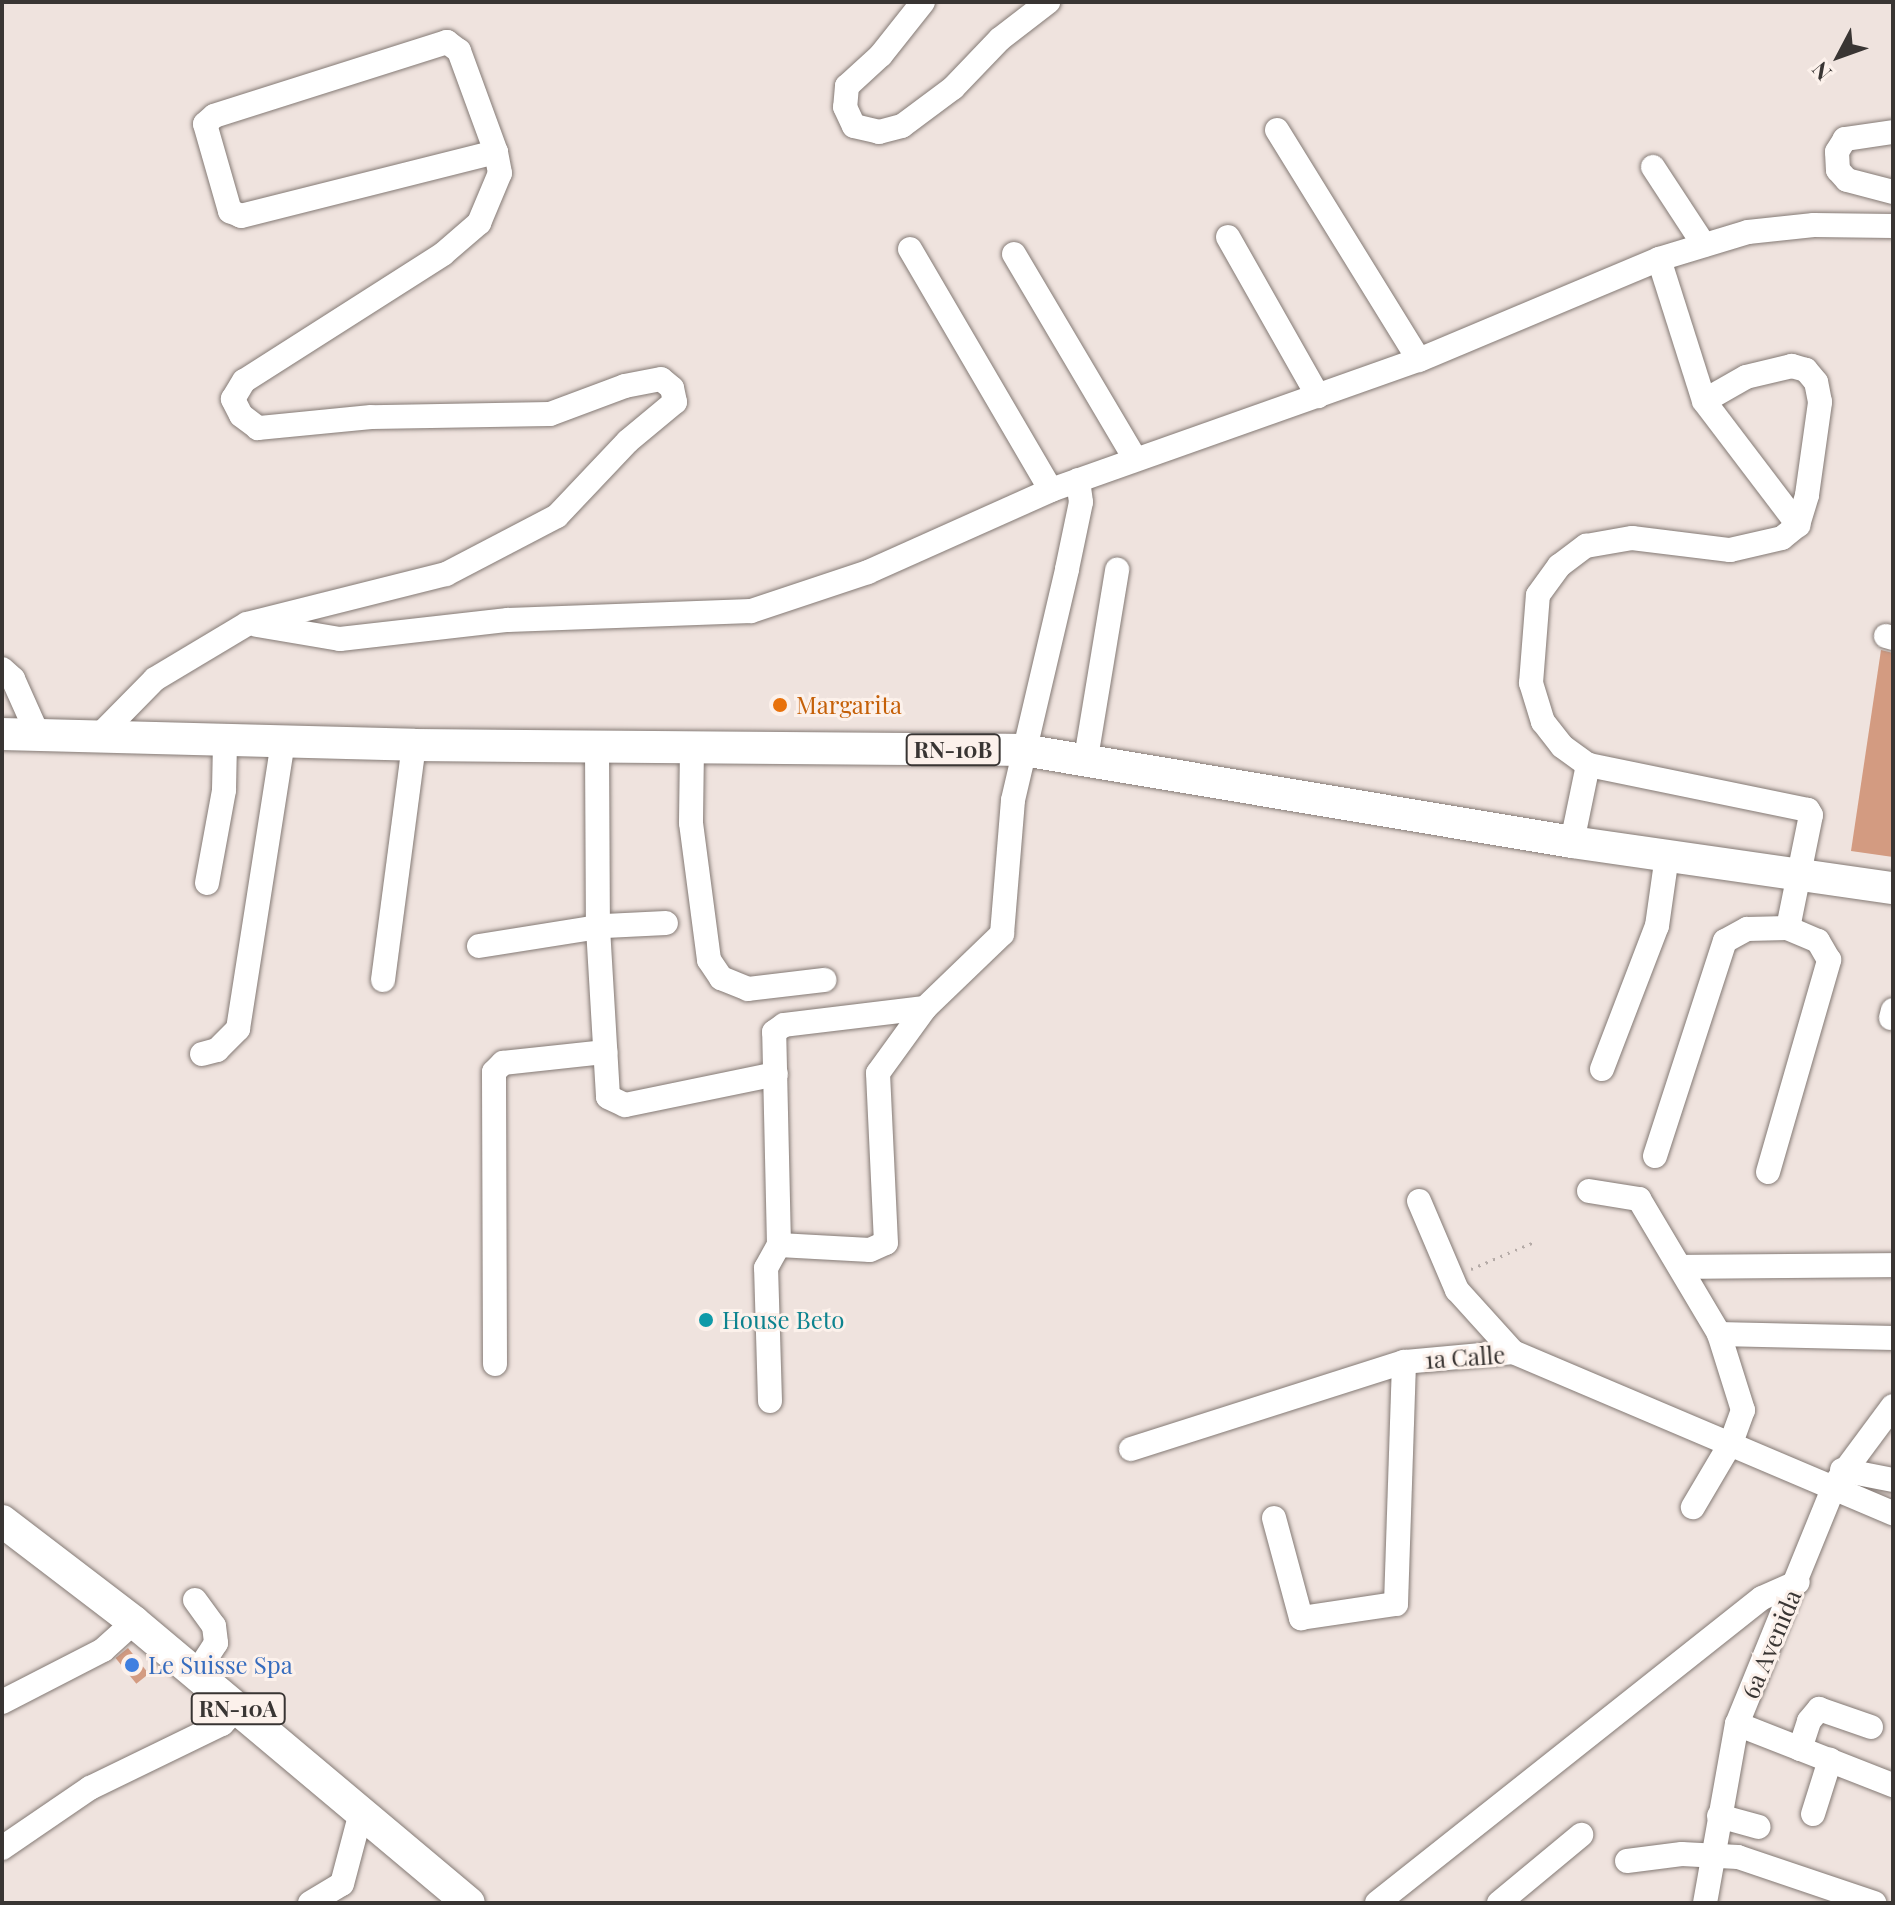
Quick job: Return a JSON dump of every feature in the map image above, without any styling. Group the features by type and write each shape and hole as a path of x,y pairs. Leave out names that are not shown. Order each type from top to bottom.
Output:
{"main road":[{"name":"RN-10B","path":"2,734 96,739 414,745 1023,750 1086,758 1572,842 1893,888"},
{"name":"RN-10A","path":"2,1521 128,1618 469,1903"}],"street":[{"path":"923,2 881,55 847,86 845,107 854,126 879,132 902,126 953,88 1000,39 1048,2"},
{"path":"96,739 155,679 247,624 446,574 557,516 628,441 675,402 672,388 661,379 625,386 550,414 371,417 258,428 241,415 233,399 244,381 443,254 479,223 499,186 496,152 459,51 447,42 214,116 205,124 230,211 241,216 496,152"},
{"path":"1277,130 1419,360"},
{"path":"1893,132 1845,139 1837,152 1838,170 1847,180 1893,192"},
{"path":"1653,167 1704,245"},
{"path":"247,624 340,639 508,620 751,611 868,572 1051,490 1419,360 1659,259 1761,230 1893,226"},
{"path":"1228,237 1318,396"},
{"path":"910,249 1051,490"},
{"path":"1014,254 1135,459"},
{"path":"1659,259 1704,401 1798,525"},
{"path":"1704,401 1746,377 1792,366 1806,370 1816,382 1820,402 1798,525 1782,538 1730,550 1617,541 1586,546 1559,566 1538,595 1531,683 1543,722 1562,746 1588,765 1808,810 1788,928"},
{"path":"779,1245 870,1250 886,1243 878,1073 925,1008 1002,934 1013,800 1081,502 1078,480"},
{"path":"1086,758 1117,570"},
{"path":"2,669 13,679 39,737"},
{"path":"207,883 224,790 225,741"},
{"path":"202,1054 217,1050 238,1029 283,742"},
{"path":"383,980 414,745"},
{"path":"597,747 598,928 608,1097 625,1105 776,1074"},
{"path":"692,748 691,823 709,960 721,978 748,989 824,980"},
{"path":"1572,842 1588,765"},
{"path":"1602,1069 1657,926 1667,856"},
{"path":"479,946 598,928 666,923"},
{"path":"1655,1156 1725,941 1747,929 1788,928 1818,941 1829,960 1768,1172"},
{"path":"770,1401 766,1268 779,1245 776,1074 779,1027 925,1008"},
{"path":"495,1364 494,1072 503,1063 605,1052"},
{"path":"1589,1191 1639,1199 1683,1267 1719,1334 1743,1410 1732,1441 1693,1507"},
{"path":"1419,1201 1451,1277 1470,1309 1513,1352"},
{"path":"1683,1267 1893,1265"},
{"path":"1719,1334 1893,1338"},
{"name":"1a Calle","path":"1131,1449 1404,1362 1513,1352 1732,1441 1838,1477"},
{"path":"1274,1518 1301,1618 1396,1604 1404,1362"},
{"name":"6a Avenida","path":"1705,1903 1737,1724 1798,1582 1838,1477 1893,1406"},
{"path":"1838,1477 1893,1480"},
{"path":"1838,1477 1893,1513"},
{"path":"1377,1903 1762,1598 1798,1582"},
{"path":"195,1600 214,1626 216,1643 196,1674"},
{"path":"2,1702 98,1650 128,1618"},
{"path":"2,1848 90,1788 222,1724 237,1708"},
{"path":"1800,1749 1809,1721 1819,1709 1871,1727"},
{"path":"1737,1724 1893,1785"},
{"path":"1813,1814 1830,1760"},
{"path":"310,1903 342,1884 361,1812"},
{"path":"1719,1816 1759,1827"},
{"path":"1499,1903 1581,1835"},
{"path":"1627,1861 1712,1854 1738,1857 1874,1903"}],"path":[{"path":"1451,1277 1534,1242"}],"building":[{"path":"1881,650 1893,653 1893,857 1851,851"},
{"name":"Le Suisse Spa","path":"128,1648 149,1674 136,1684 116,1658"}],"place":[{"name":"Margarita","path":"780,705"},
{"name":"House Beto","path":"706,1320"},
{"name":"Le Suisse Spa","path":"132,1665"}]}
